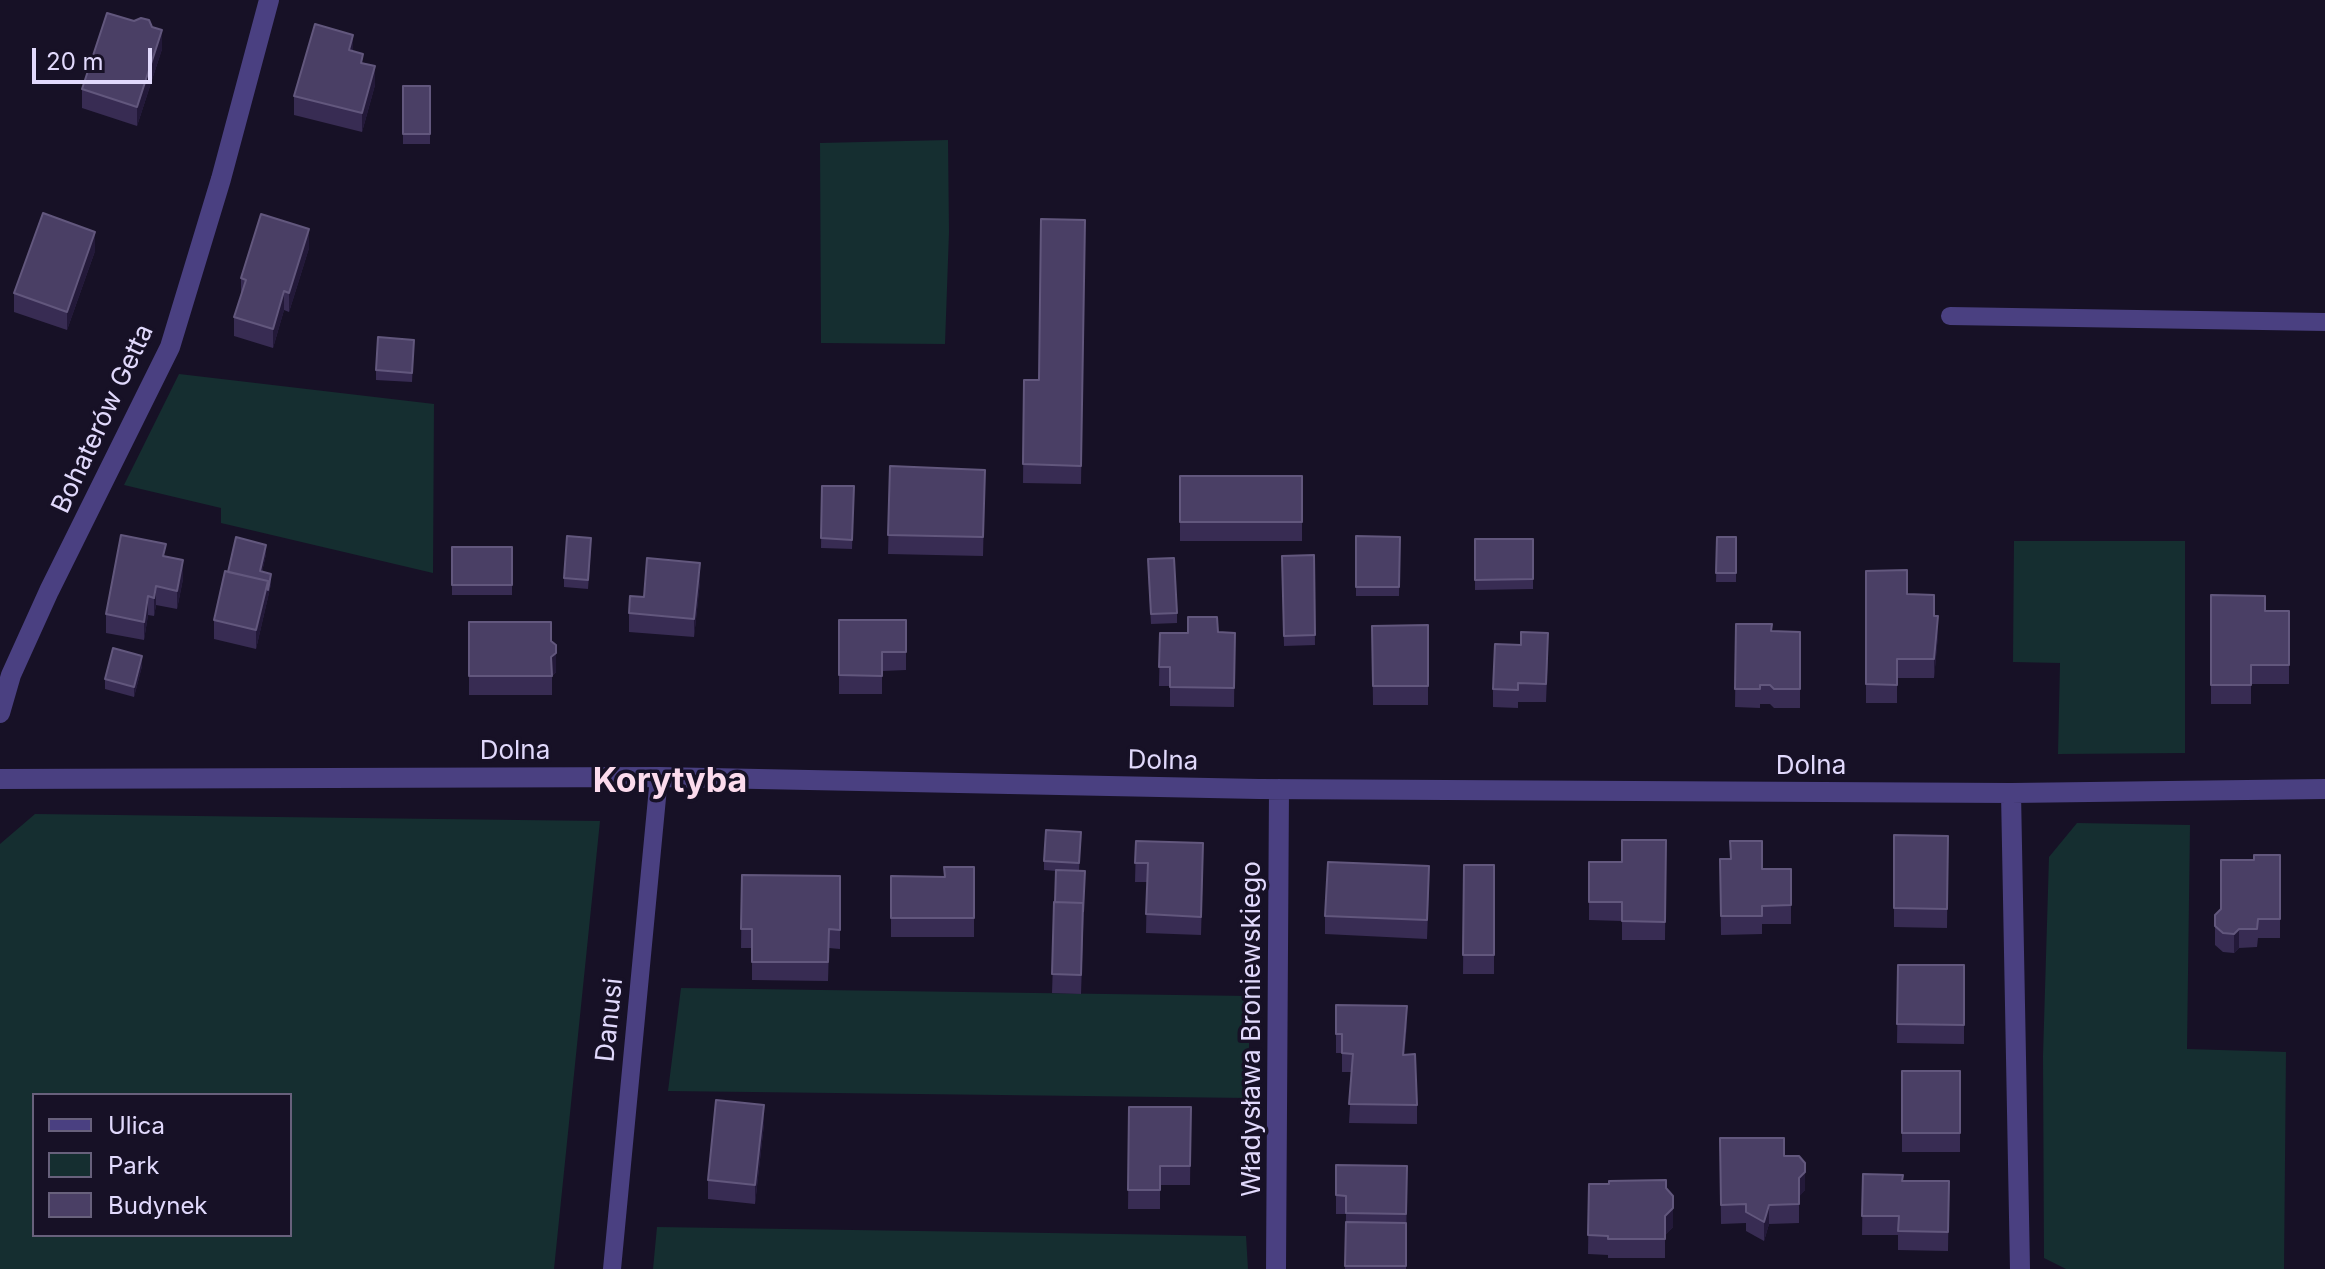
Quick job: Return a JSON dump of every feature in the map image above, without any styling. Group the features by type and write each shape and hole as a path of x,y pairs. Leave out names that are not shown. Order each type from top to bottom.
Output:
{"street":[{"name":"Bohaterów Getta","path":"0,713 11,675 49,591 170,347 221,179 269,0"},
{"name":"Dolna","path":"0,779 659,777 1279,789 2011,793 2325,789"},
{"name":"Władysława Broniewskiego","path":"1276,1269 1279,789"},
{"path":"2011,793 2020,1269"}],"lane":[{"path":"1950,316 2325,322"},
{"name":"Danusi","path":"612,1269 659,777"}],"green space":[{"path":"948,140 945,344 821,343 820,143"},
{"path":"179,374 434,404 433,573 221,523 221,508 124,485"},
{"path":"2014,541 2185,541 2185,753 2058,754 2060,663 2013,662"},
{"path":"35,814 600,821 554,1269 0,1269 0,844"},
{"path":"2077,823 2190,825 2187,1049 2286,1052 2284,1269 2066,1269 2044,1258 2043,1056 2049,857"},
{"path":"681,988 1249,996 1249,1098 668,1091"},
{"path":"657,1227 1246,1236 1248,1269 653,1269"}],"building":[{"path":"107,13 134,21 141,18 149,20 152,27 162,30 137,107 82,89"},
{"path":"315,24 353,35 349,50 363,54 361,63 375,66 362,113 294,96"},
{"path":"403,86 430,86 430,134 403,134"},
{"path":"43,213 95,232 67,312 14,293"},
{"path":"261,214 309,229 289,293 284,291 273,329 234,317 246,280 241,278"},
{"path":"1041,219 1085,220 1081,466 1023,464 1024,380 1039,380"},
{"path":"378,337 414,340 412,373 376,370"},
{"path":"890,466 985,470 983,537 888,535"},
{"path":"1180,476 1302,476 1302,522 1180,522"},
{"path":"822,486 854,486 852,540 821,538"},
{"path":"121,535 166,544 163,556 183,560 177,591 156,586 154,598 148,596 144,622 106,614"},
{"path":"567,536 591,538 588,580 564,578"},
{"path":"1356,536 1400,537 1399,587 1356,587"},
{"path":"236,537 266,545 260,571 271,574 268,590 268,581 228,572"},
{"path":"1717,537 1736,537 1736,573 1716,573"},
{"path":"1475,539 1533,539 1533,579 1475,580"},
{"path":"452,547 512,547 512,585 452,585"},
{"path":"1314,555 1315,635 1284,636 1282,556"},
{"path":"647,558 700,563 694,619 629,613 630,596 644,597"},
{"path":"1174,558 1177,613 1151,614 1148,559"},
{"path":"1907,570 1907,594 1934,595 1934,616 1938,616 1934,659 1897,659 1897,685 1866,684 1866,571"},
{"path":"225,571 268,581 256,630 214,620"},
{"path":"2211,595 2265,596 2265,611 2289,611 2289,665 2251,665 2251,685 2211,685"},
{"path":"1188,617 1217,617 1218,632 1235,633 1234,688 1170,687 1170,667 1159,667 1160,633 1188,633"},
{"path":"839,620 906,620 906,652 882,652 882,676 839,675"},
{"path":"469,622 551,622 551,641 556,645 556,653 551,657 552,676 469,676"},
{"path":"1736,624 1772,624 1771,631 1800,632 1800,689 1774,689 1770,685 1760,685 1760,689 1735,689"},
{"path":"1428,625 1428,686 1373,686 1372,626"},
{"path":"1521,632 1548,633 1546,684 1518,683 1518,690 1493,689 1495,644 1521,645"},
{"path":"113,648 142,656 134,687 105,679"},
{"path":"1046,830 1081,832 1079,863 1044,861"},
{"path":"1894,835 1948,836 1947,909 1894,908"},
{"path":"1622,840 1666,840 1665,922 1622,921 1622,902 1589,902 1589,862 1622,862"},
{"path":"1136,841 1203,843 1201,917 1146,914 1148,863 1135,863"},
{"path":"1730,841 1762,841 1762,869 1791,869 1791,905 1762,906 1762,916 1721,916 1720,859 1731,859"},
{"path":"2254,855 2280,855 2280,919 2258,919 2257,929 2223,933 2215,926 2215,915 2221,909 2221,860 2254,860"},
{"path":"1328,862 1429,866 1427,920 1325,916"},
{"path":"1464,865 1494,865 1494,955 1463,955"},
{"path":"944,867 974,867 974,918 891,918 891,876 945,877"},
{"path":"1056,870 1085,871 1083,912 1083,903 1055,902"},
{"path":"742,875 840,876 840,930 829,929 828,962 752,962 752,929 741,929"},
{"path":"1054,902 1083,903 1081,975 1052,974"},
{"path":"1898,965 1964,965 1964,1025 1897,1024"},
{"path":"1336,1005 1407,1006 1403,1055 1415,1054 1417,1105 1349,1104 1353,1054 1342,1053 1342,1034 1336,1034"},
{"path":"1902,1071 1960,1071 1960,1133 1902,1133"},
{"path":"716,1100 764,1105 755,1185 708,1180"},
{"path":"1129,1107 1191,1107 1190,1166 1160,1166 1160,1190 1128,1190"},
{"path":"1720,1138 1784,1138 1784,1156 1799,1156 1805,1163 1805,1172 1799,1178 1799,1204 1769,1205 1764,1222 1746,1212 1746,1204 1721,1205"},
{"path":"1336,1165 1407,1166 1406,1214 1346,1213 1346,1196 1336,1195"},
{"path":"1863,1174 1903,1175 1902,1181 1949,1181 1948,1232 1898,1231 1899,1216 1862,1216"},
{"path":"1666,1180 1666,1188 1673,1196 1673,1208 1665,1216 1665,1239 1608,1239 1608,1236 1588,1235 1589,1184"},
{"path":"1346,1222 1406,1223 1406,1266 1345,1266"}],"district":[{"name":"Korytyba","path":"670,782"}]}
